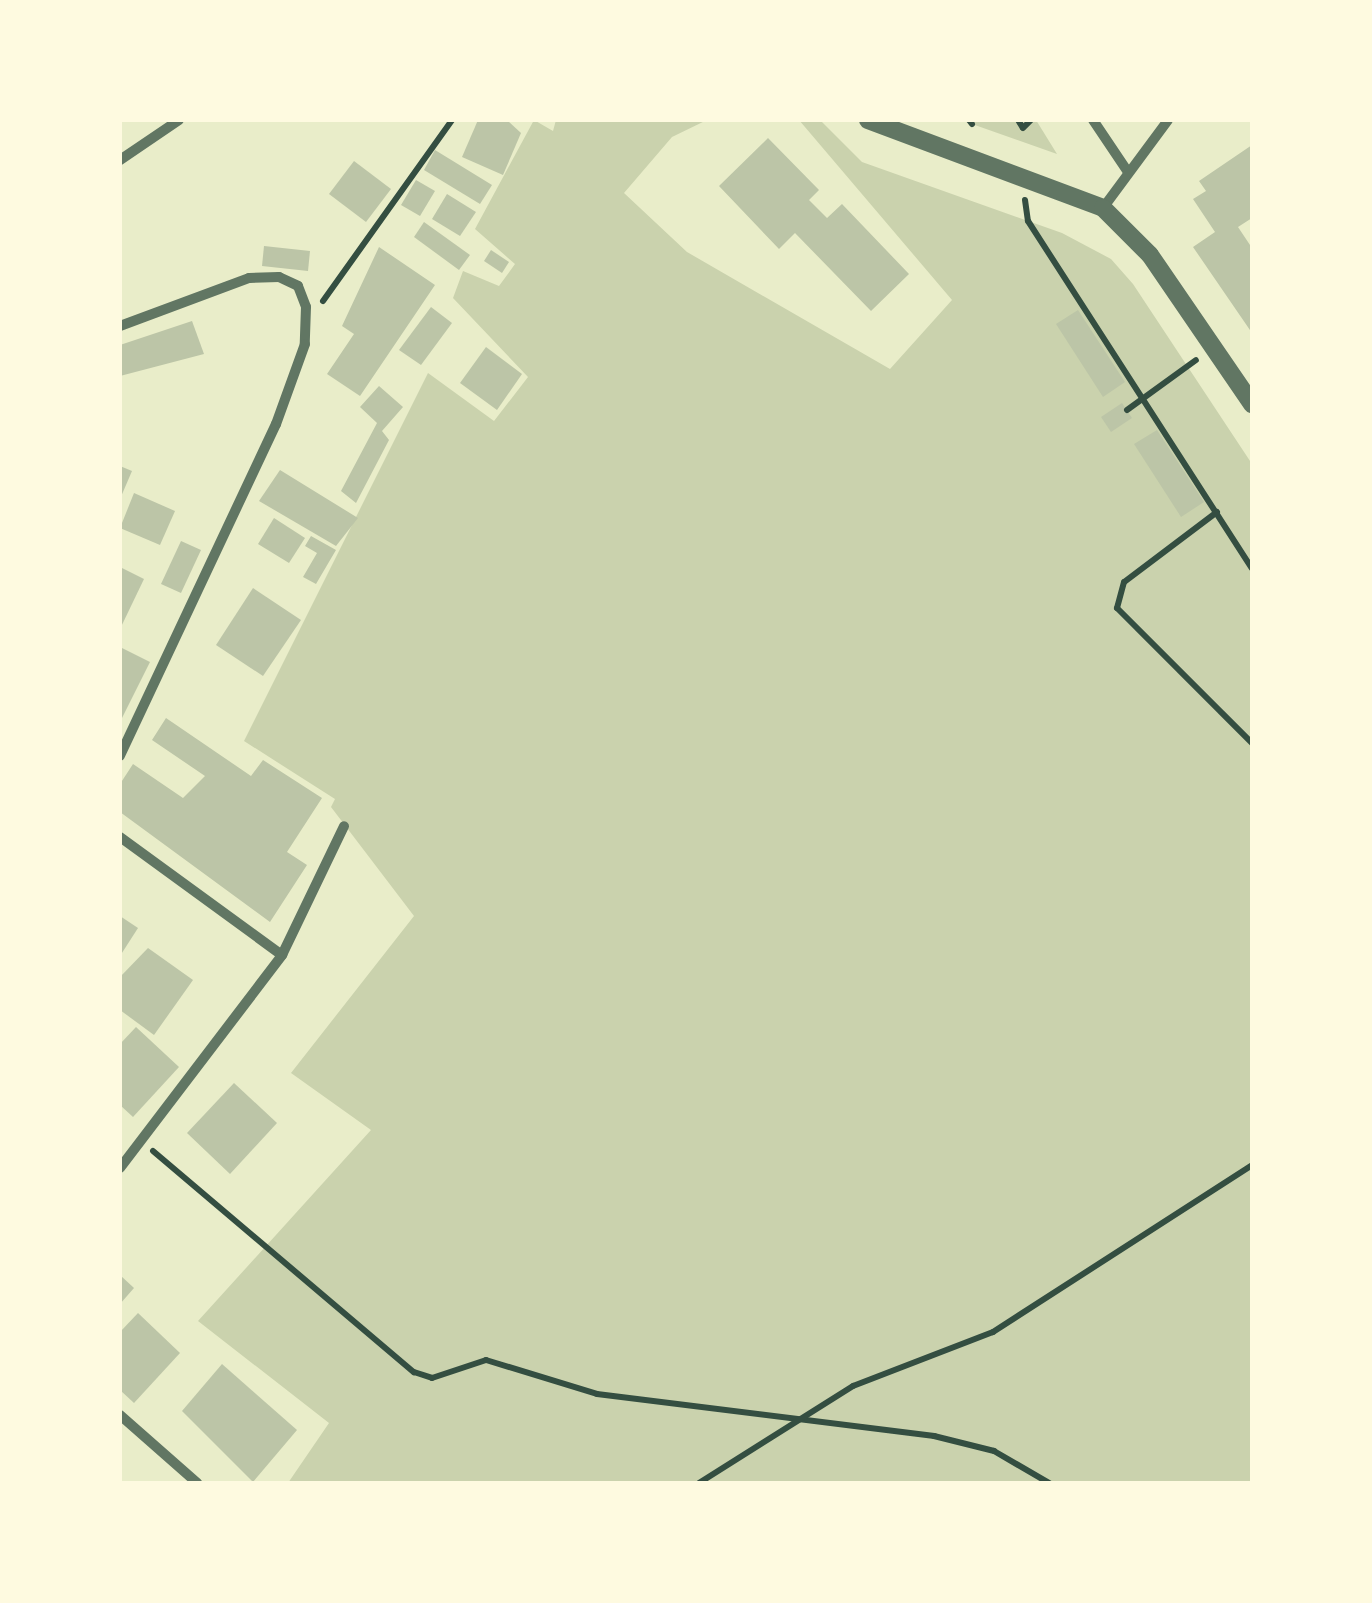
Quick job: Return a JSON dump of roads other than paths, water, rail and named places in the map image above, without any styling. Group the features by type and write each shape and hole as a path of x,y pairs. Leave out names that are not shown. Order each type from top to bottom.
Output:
{"street":[{"path":"120,160 179,120"},
{"path":"868,120 1104,208 1150,254 1252,404"},
{"path":"1093,120 1128,172"},
{"path":"1104,208 1168,120"},
{"path":"120,326 249,278 288,282 306,307 305,344 276,424 120,756"},
{"path":"120,1168 282,955 344,826"},
{"path":"120,837 282,955"},
{"path":"120,1415 197,1483"}]}
